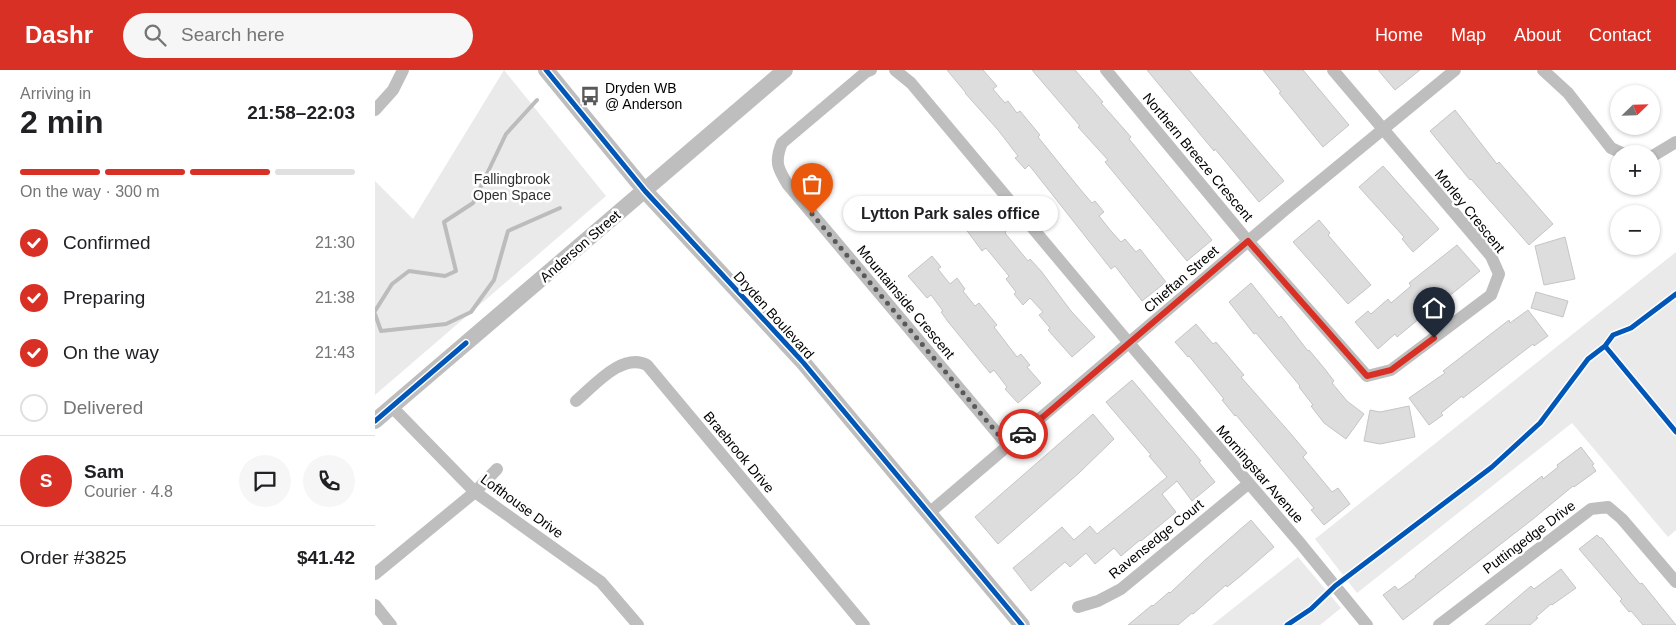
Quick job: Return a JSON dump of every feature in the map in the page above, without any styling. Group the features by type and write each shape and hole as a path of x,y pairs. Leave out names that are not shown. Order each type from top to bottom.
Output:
{"street":[{"path":"375,110 393,90 403,70"},
{"name":"Dryden Boulevard","path":"546,70 645,191 802,361 1022,625"},
{"name":"Anderson Street","path":"375,421 785,70"},
{"name":"Mountainside Crescent","path":"871,70 866,72 782,143 777,156 779,171 788,185 1008,446"},
{"path":"895,70 911,83 1129,343"},
{"name":"Northern Breeze Crescent","path":"1106,70 1248,241"},
{"path":"1333,70 1382,129"},
{"name":"Chieftan Street","path":"929,513 1248,241 1455,70"},
{"path":"1543,70 1568,93 1610,147"},
{"name":"Morley Crescent","path":"1248,241 1367,376 1391,370 1491,295 1499,274 1491,256 1382,129"},
{"path":"1660,152 1676,142"},
{"name":"Morningstar Avenue","path":"1129,343 1300,543 1367,625"},
{"name":"Braebrook Drive","path":"576,401 621,364 637,362 647,365 864,625"},
{"name":"Lofthouse Drive","path":"392,406 475,492 601,582 638,625"},
{"path":"375,574 475,492 497,469"},
{"name":"Ravensedge Court","path":"1078,608 1121,589 1248,484"},
{"name":"Puttingedge Drive","path":"1439,625 1591,508 1608,507 1622,519 1676,582"},
{"path":"375,605 391,625"}],"green space":[{"name":"Fallingbrook Open Space","path":"504,70 606,196 375,395 375,181 413,219"},
{"path":"1676,252 1676,530 1668,537 1572,423 1357,593 1315,539"},
{"path":"1298,557 1341,608 1320,625 1212,625"}],"building":[{"path":"947,70 983,70 997,86 993,89 1005,103 1008,101 1017,113 1020,111 1040,135 1038,137 1080,189 1092,203 1095,201 1104,212 1099,216 1111,231 1121,242 1125,239 1136,252 1140,249 1166,282 1142,301 1115,266 1111,269 1029,165 1025,169 1015,158 1018,156 998,130"},
{"path":"1032,70 1075,70 1103,102 1101,103 1131,137 1129,139 1212,240 1187,261 1105,162 1108,160 1078,127 1080,126"},
{"path":"1147,70 1189,70 1284,181 1259,202"},
{"path":"1263,70 1303,70 1349,125 1323,147 1279,93 1281,92"},
{"path":"1378,70 1420,70 1395,90"},
{"path":"1455,110 1497,164 1499,162 1553,224 1529,245 1470,180 1430,131"},
{"path":"1383,166 1439,229 1413,252 1402,239 1404,237 1359,187"},
{"path":"989,209 1005,233 1028,261 1030,259 1041,271 1071,311 1095,337 1072,357 1048,330 1050,328 1039,315 1043,312 1030,298 1023,305 1014,294 1016,292 1006,279 1009,276 986,248 982,251 965,228"},
{"path":"1319,220 1330,233 1328,235 1371,285 1348,304 1293,242"},
{"path":"1565,237 1575,279 1544,285 1535,246"},
{"path":"1457,245 1480,271 1397,337 1395,334 1378,349 1355,322 1368,311 1371,314 1388,299 1391,303 1411,286 1409,283"},
{"path":"932,256 941,267 938,269 950,284 957,278 965,289 963,291 975,306 979,303 997,325 994,327 1017,357 1021,354 1030,365 1027,367 1041,383 1018,403 1005,389 1007,387 994,370 990,373 949,323 931,295 927,298 908,276"},
{"path":"1251,283 1279,318 1281,316 1324,368 1334,381 1332,383 1347,401 1364,414 1346,439 1324,423 1311,406 1313,405 1300,386 1256,333 1254,334 1229,302"},
{"path":"1536,292 1568,301 1563,317 1531,308"},
{"path":"1528,310 1548,336 1534,346 1533,344 1463,398 1462,396 1441,413 1443,415 1429,425 1409,398 1445,373 1443,371 1509,320 1510,323"},
{"path":"1196,324 1213,344 1216,342 1244,375 1241,377 1307,453 1303,457 1332,492 1338,488 1350,504 1324,525 1311,510 1314,508 1235,416 1222,400 1224,399 1189,356 1175,342"},
{"path":"1132,380 1201,461 1199,462 1215,482 1192,501 1177,481 1162,494 1176,512 1141,541 1121,556 1114,548 1095,564 1086,553 1070,567 1065,562 1031,591 1013,568 1062,527 1074,540 1090,526 1097,534 1167,477 1106,402"},
{"path":"1409,406 1415,437 1380,444 1364,441 1370,410 1380,412"},
{"path":"1093,414 1114,439 1079,473 998,544 975,517"},
{"path":"1581,447 1594,464 1592,465 1596,471 1573,486 1403,620 1383,595 1395,586 1398,590 1416,577 1466,535 1542,476 1543,479 1558,467 1557,465"},
{"path":"1251,520 1274,547 1243,574 1227,587 1226,585 1178,625 1128,625 1170,593"},
{"path":"1597,535 1602,538 1640,584 1642,583 1676,625 1643,625 1631,611 1629,612 1620,601 1622,599 1579,549"},
{"path":"1561,569 1576,588 1551,604 1530,625 1485,625 1531,586 1534,589"}],"waterway":[{"path":"375,311 392,284 409,271 445,276 456,271 444,222 473,203 506,134 537,100"},
{"path":"381,331 446,324 471,312 494,280 508,231 560,208"},
{"path":"375,314 381,331"}],"cycle path":[{"path":"546,70 645,191 802,361 1022,625"},
{"path":"1287,625 1311,609 1335,586 1492,467 1540,423 1588,359 1605,346 1613,335 1631,328 1676,294"},
{"path":"375,421 466,343"},
{"path":"1605,346 1676,432"}],"way so far":[{"path":"812,214 1008,446 1023,434"}],"place":[{"name":"Dryden WB @ Anderson","path":"590,96"},
{"name":"Lytton Park sales office","path":"812,214"}],"route":[{"path":"1023,434 1248,241 1367,376 1391,370 1434,338"}]}
